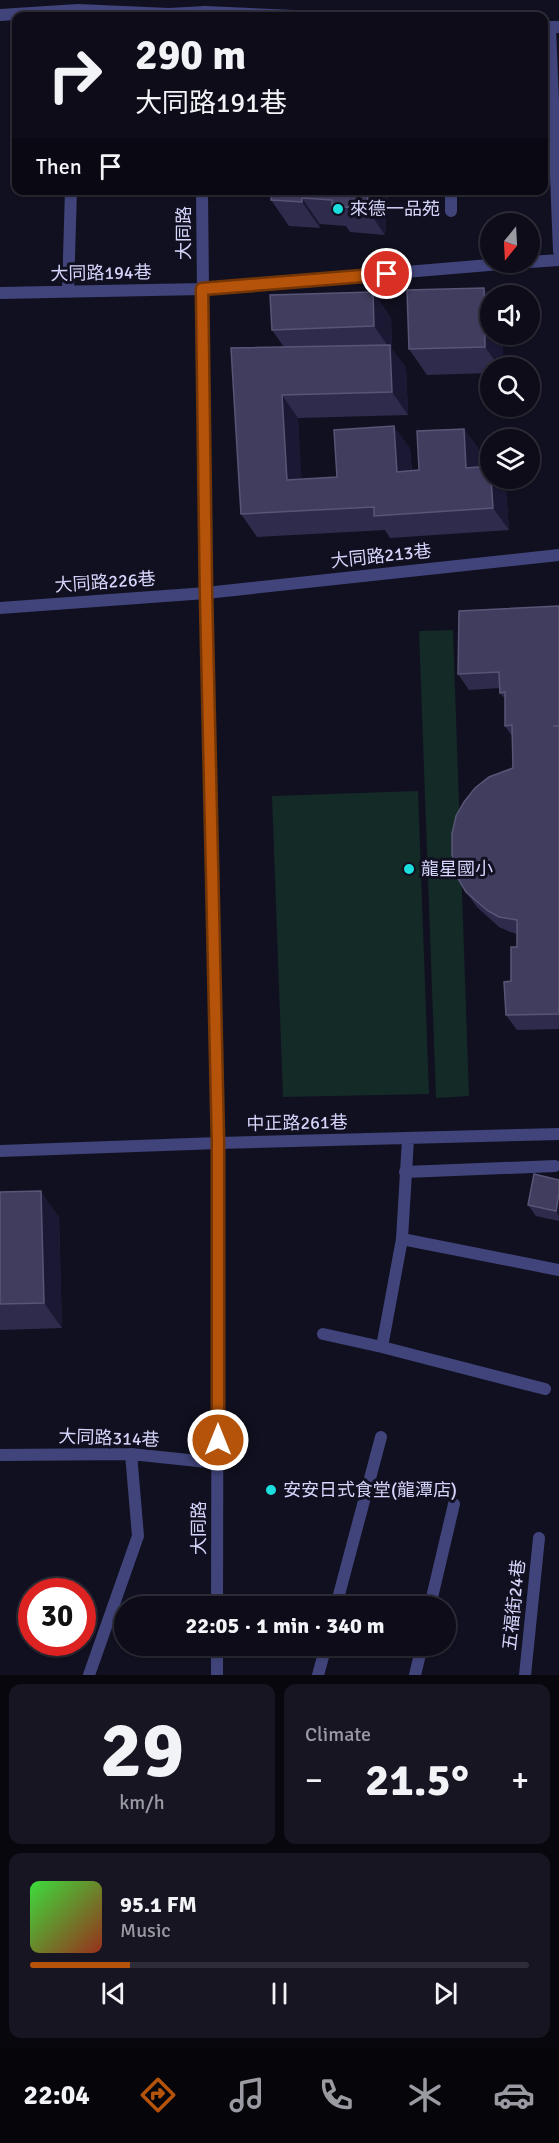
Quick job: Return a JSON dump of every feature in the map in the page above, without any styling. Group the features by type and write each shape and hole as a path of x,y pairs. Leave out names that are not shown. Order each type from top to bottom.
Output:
{"street":[{"path":"183,12 205,9 244,12"},
{"path":"551,27 559,251"},
{"path":"68,291 71,195"},
{"name":"大同路","path":"202,195 206,593 218,1143 217,1596"},
{"path":"451,195 451,211"},
{"name":"大同路194巷","path":"540,261 559,260"},
{"name":"大同路194巷","path":"0,293 202,289 480,266"},
{"name":"大同路213巷","path":"206,593 559,555"},
{"name":"大同路226巷","path":"4,608 206,593"},
{"name":"中正路261巷","path":"0,1151 559,1134"},
{"path":"382,1347 402,1239 408,1139"},
{"path":"0,1143 18,1150"},
{"path":"405,1172 555,1166"},
{"path":"402,1239 559,1270"},
{"path":"323,1334 545,1389"},
{"path":"339,1596 381,1437"},
{"path":"89,1675 138,1536 131,1454"},
{"name":"大同路314巷","path":"0,1455 131,1454 217,1463"},
{"path":"432,1596 454,1504"},
{"name":"五福街24巷","path":"525,1675 539,1538"},
{"path":"217,1656 217,1675"},
{"path":"318,1675 323,1656"},
{"path":"415,1675 420,1656"}],"green space":[{"path":"453,630 469,1096 436,1098 419,631"},
{"path":"418,791 429,1094 283,1097 272,796"}],"building":[{"path":"272,195 368,195 367,209 332,206 332,200 302,198 302,202 271,200"},
{"path":"480,288 480,345 485,345 485,347 409,349 407,290"},
{"path":"373,292 374,326 272,330 270,295"},
{"path":"390,345 392,392 282,395 287,480 337,477 334,430 394,426 397,472 419,470 417,431 464,429 466,468 480,467 480,489 492,489 493,508 374,516 374,507 241,514 231,348"},
{"path":"559,606 559,1014 506,1015 504,982 511,981 511,947 517,947 517,920 499,917 488,911 466,892 457,877 452,854 452,834 456,816 475,788 489,777 513,768 512,725 505,726 505,692 500,693 499,672 458,674 459,611"},
{"path":"534,1174 559,1180 556,1211 528,1205"},
{"path":"41,1191 44,1303 0,1304 0,1192"}],"place":[{"name":"來德一品苑","path":"338,209"},
{"name":"龍星國小","path":"409,869"},
{"name":"安安日式食堂(龍潭店)","path":"271,1490"}],"route":[{"path":"218,1440 218,1143 202,289 387,274"}]}
